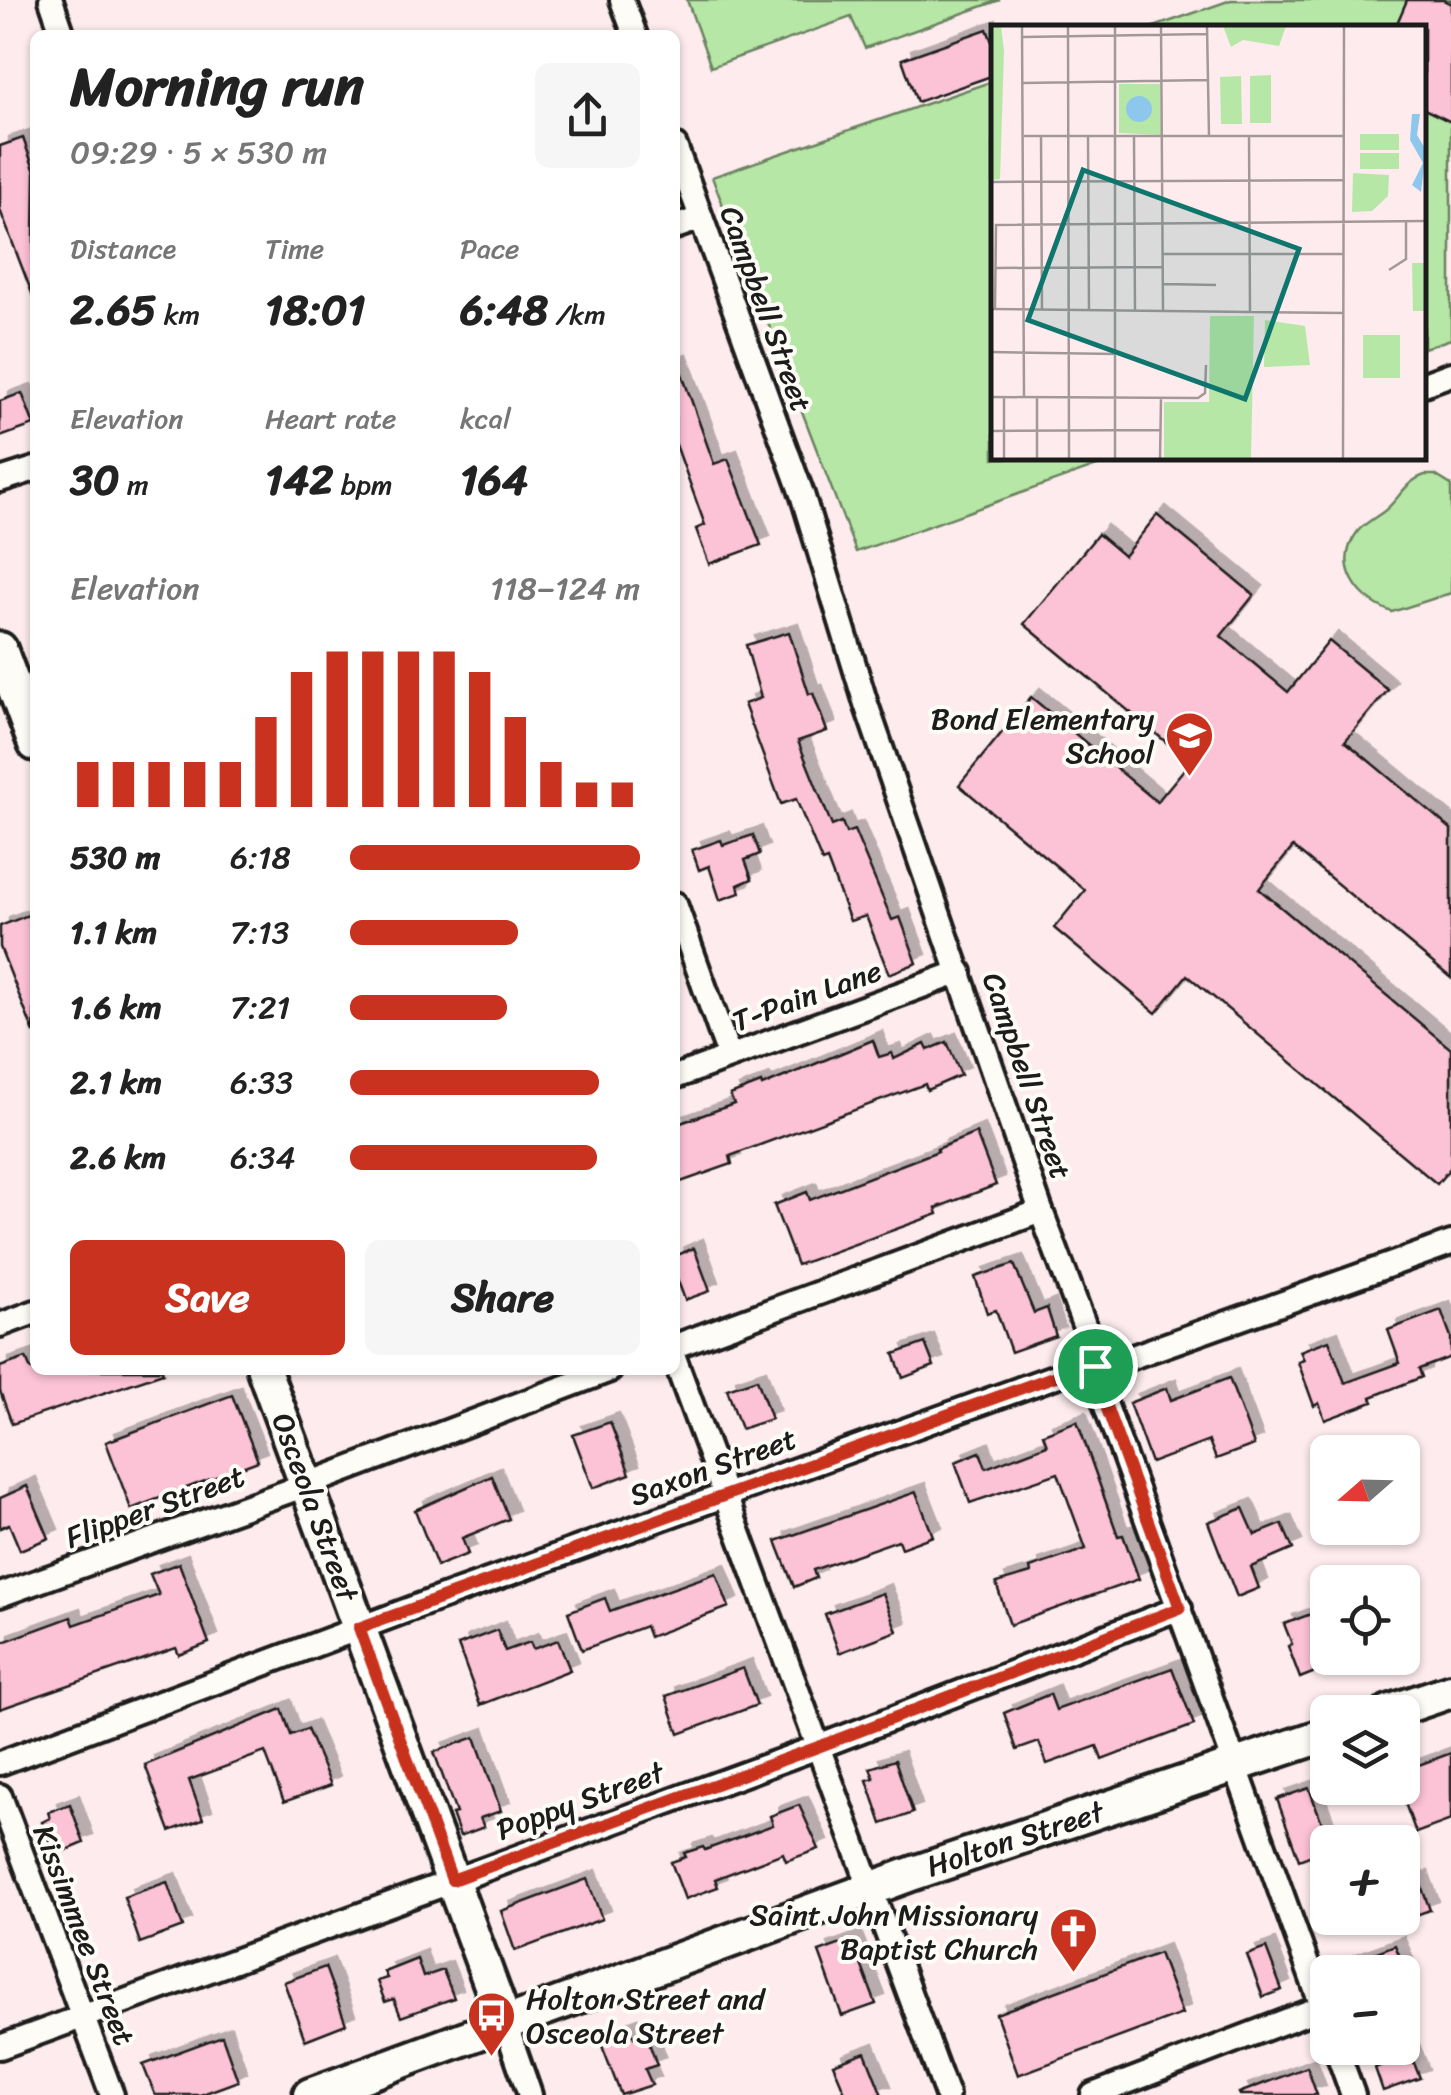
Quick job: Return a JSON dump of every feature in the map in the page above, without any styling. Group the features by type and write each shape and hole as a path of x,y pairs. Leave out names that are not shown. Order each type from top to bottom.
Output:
{"street":[{"path":"50,0 61,30"},
{"path":"622,0 633,30"},
{"name":"Campbell Street","path":"680,160 802,494 866,704 1086,1330 1103,1398 1310,1973"},
{"path":"680,224 701,218"},
{"path":"1426,383 1451,374"},
{"path":"0,480 30,471"},
{"path":"0,649 30,730"},
{"path":"680,918 729,1056"},
{"name":"T-Pain Lane","path":"680,1074 960,972"},
{"path":"680,1344 1041,1211"},
{"name":"Saxon Street","path":"0,1763 724,1494 1064,1373 1120,1361 1451,1243"},
{"path":"0,1325 30,1314"},
{"path":"680,1374 947,2095"},
{"name":"Osceola Street","path":"266,1375 530,2095"},
{"name":"Flipper Street","path":"0,1594 306,1485 597,1375"},
{"name":"Poppy Street","path":"0,2047 818,1747 1180,1608"},
{"path":"1420,1702 1451,1691"},
{"name":"Holton Street","path":"310,2095 870,1889 1310,1740"},
{"name":"Kissimmee Street","path":"0,1796 112,2095"},
{"path":"1093,2095 1310,2020"},
{"path":"1342,2065 1353,2095"}],"green space":[{"path":"687,0 1000,0 865,48 851,17 711,67"},
{"path":"1231,0 1451,0 1451,339 1426,347 1426,25 1160,25"},
{"path":"991,82 991,460 1113,460 856,552 712,177"},
{"path":"1425,475 1435,475 1451,485 1451,593 1392,612 1369,599 1352,580 1348,569 1351,544 1358,531"}],"building":[{"path":"1407,0 1443,0 1451,4 1451,122 1426,110 1426,25 1396,25"},
{"path":"987,29 991,39 991,76 917,102 902,59"},
{"path":"23,138 30,158 30,288 0,210 0,146"},
{"path":"680,369 714,464 728,459 761,545 709,564 696,529 705,525 680,456"},
{"path":"22,393 30,426 0,437 0,401"},
{"path":"1157,515 1254,595 1221,636 1288,692 1329,641 1388,690 1345,741 1451,829 1451,978 1293,847 1259,889 1451,1049 1451,1167 1437,1184 1187,975 1156,1013 1054,928 1085,890 959,785 1031,697 1157,802 1190,762 1024,624 1098,534 1124,556"},
{"path":"789,632 809,694 813,693 827,731 798,741 832,826 842,822 846,833 854,830 892,920 900,917 917,963 889,974 866,916 850,921 827,860 822,862 796,799 781,804 744,704 761,698 746,645"},
{"path":"753,835 760,854 745,860 752,879 738,885 740,893 720,900 709,866 699,870 692,850"},
{"path":"28,915 30,920 30,1023 0,947 0,926"},
{"path":"873,1040 879,1057 892,1053 894,1059 925,1044 928,1050 947,1042 961,1075 927,1090 925,1084 730,1156 732,1164 680,1182 680,1123 734,1104 730,1095 761,1083 762,1086"},
{"path":"976,1133 996,1185 936,1208 938,1214 797,1265 774,1205 807,1192 810,1200"},
{"path":"694,1248 710,1291 685,1300 680,1286 680,1254"},
{"path":"1014,1264 1034,1313 1047,1308 1056,1336 1011,1352 996,1310 987,1313 975,1277"},
{"path":"1441,1310 1451,1337 1451,1357 1419,1369 1422,1377 1371,1397 1373,1402 1325,1420 1319,1403 1314,1406 1298,1362 1304,1360 1300,1351 1329,1340 1345,1383 1400,1363 1388,1330"},
{"path":"925,1343 934,1366 903,1378 894,1354"},
{"path":"26,1358 30,1375 157,1375 12,1424 0,1391 0,1367"},
{"path":"1229,1378 1254,1445 1216,1459 1209,1441 1151,1463 1129,1403 1167,1388 1171,1400"},
{"path":"757,1379 771,1419 741,1429 727,1389"},
{"path":"232,1395 258,1461 131,1509 106,1442"},
{"path":"1077,1421 1118,1536 1123,1535 1139,1579 1010,1625 996,1583 1031,1573 1030,1568 1086,1549 1058,1473 970,1503 955,1462 980,1452 986,1468 1047,1445 1043,1434"},
{"path":"610,1422 630,1474 593,1488 573,1435"},
{"path":"492,1476 509,1519 462,1538 468,1554 437,1566 415,1510"},
{"path":"27,1486 49,1538 20,1550 9,1524 0,1528 0,1498"},
{"path":"916,1492 933,1536 901,1548 898,1540 813,1570 816,1578 794,1587 776,1541"},
{"path":"1243,1508 1255,1535 1282,1524 1293,1549 1251,1567 1259,1588 1237,1597 1208,1522"},
{"path":"179,1563 209,1643 179,1655 176,1648 0,1709 0,1643 71,1617 74,1625 159,1595 150,1574"},
{"path":"716,1573 729,1607 649,1637 645,1626 582,1650 568,1612 605,1598 610,1611"},
{"path":"882,1593 897,1631 839,1653 825,1614"},
{"path":"1310,1614 1310,1674 1300,1678 1284,1624"},
{"path":"497,1630 505,1651 530,1642 533,1649 558,1640 570,1670 480,1705 458,1645"},
{"path":"743,1668 757,1705 679,1734 666,1696"},
{"path":"1172,1668 1194,1725 1102,1760 1097,1746 1047,1764 1039,1742 1017,1750 1004,1713 1050,1694 1056,1710"},
{"path":"282,1709 291,1735 307,1729 331,1785 284,1802 265,1752 189,1780 203,1819 170,1831 145,1765"},
{"path":"475,1737 501,1811 480,1818 484,1827 460,1836 434,1752"},
{"path":"1451,1753 1451,1820 1420,1832 1420,1825 1413,1825 1406,1805 1420,1805 1420,1764"},
{"path":"895,1760 913,1813 882,1824 867,1780 874,1778 870,1768"},
{"path":"1309,1788 1310,1805 1315,1805 1323,1825 1310,1825 1310,1856 1299,1860 1277,1799"},
{"path":"70,1804 84,1843 65,1851 63,1843 52,1848 42,1822 50,1818 48,1812"},
{"path":"799,1805 819,1849 786,1861 783,1853 715,1879 718,1887 685,1899 671,1862 686,1857 684,1853 703,1847 705,1850 773,1825 770,1816"},
{"path":"587,1879 602,1919 515,1951 501,1911"},
{"path":"167,1882 183,1927 140,1943 124,1897"},
{"path":"1420,1883 1430,1910 1420,1914"},
{"path":"852,1940 876,2004 842,2016 819,1952"},
{"path":"1395,1945 1399,1955 1369,1955"},
{"path":"1266,1948 1282,1990 1263,1997 1247,1955"},
{"path":"1159,1953 1182,2014 1018,2075 996,2014"},
{"path":"417,1959 423,1977 443,1970 454,1998 401,2017 394,1999 385,2002 377,1981 387,1978 384,1972"},
{"path":"325,1967 346,2024 305,2040 284,1982"},
{"path":"629,2027 634,2037 645,2032 657,2065 645,2069 652,2085 621,2095 599,2038"},
{"path":"222,2036 238,2081 200,2095 155,2095 143,2065"},
{"path":"865,2052 882,2095 846,2095 833,2064"},
{"path":"1415,2065 1420,2078 1383,2091 1375,2068"},
{"path":"1307,2067 1317,2095 1239,2093"}],"place":[{"name":"Bond Elementary School","path":"1189,778"},
{"name":"Saint John Missionary Baptist Church","path":"1073,1974"},
{"name":"Holton Street and Osceola Street","path":"491,2058"}],"route":[{"path":"1095,1366 1103,1398 1180,1608 818,1747 452,1880 359,1628 724,1494 1064,1373 1095,1366"}]}
